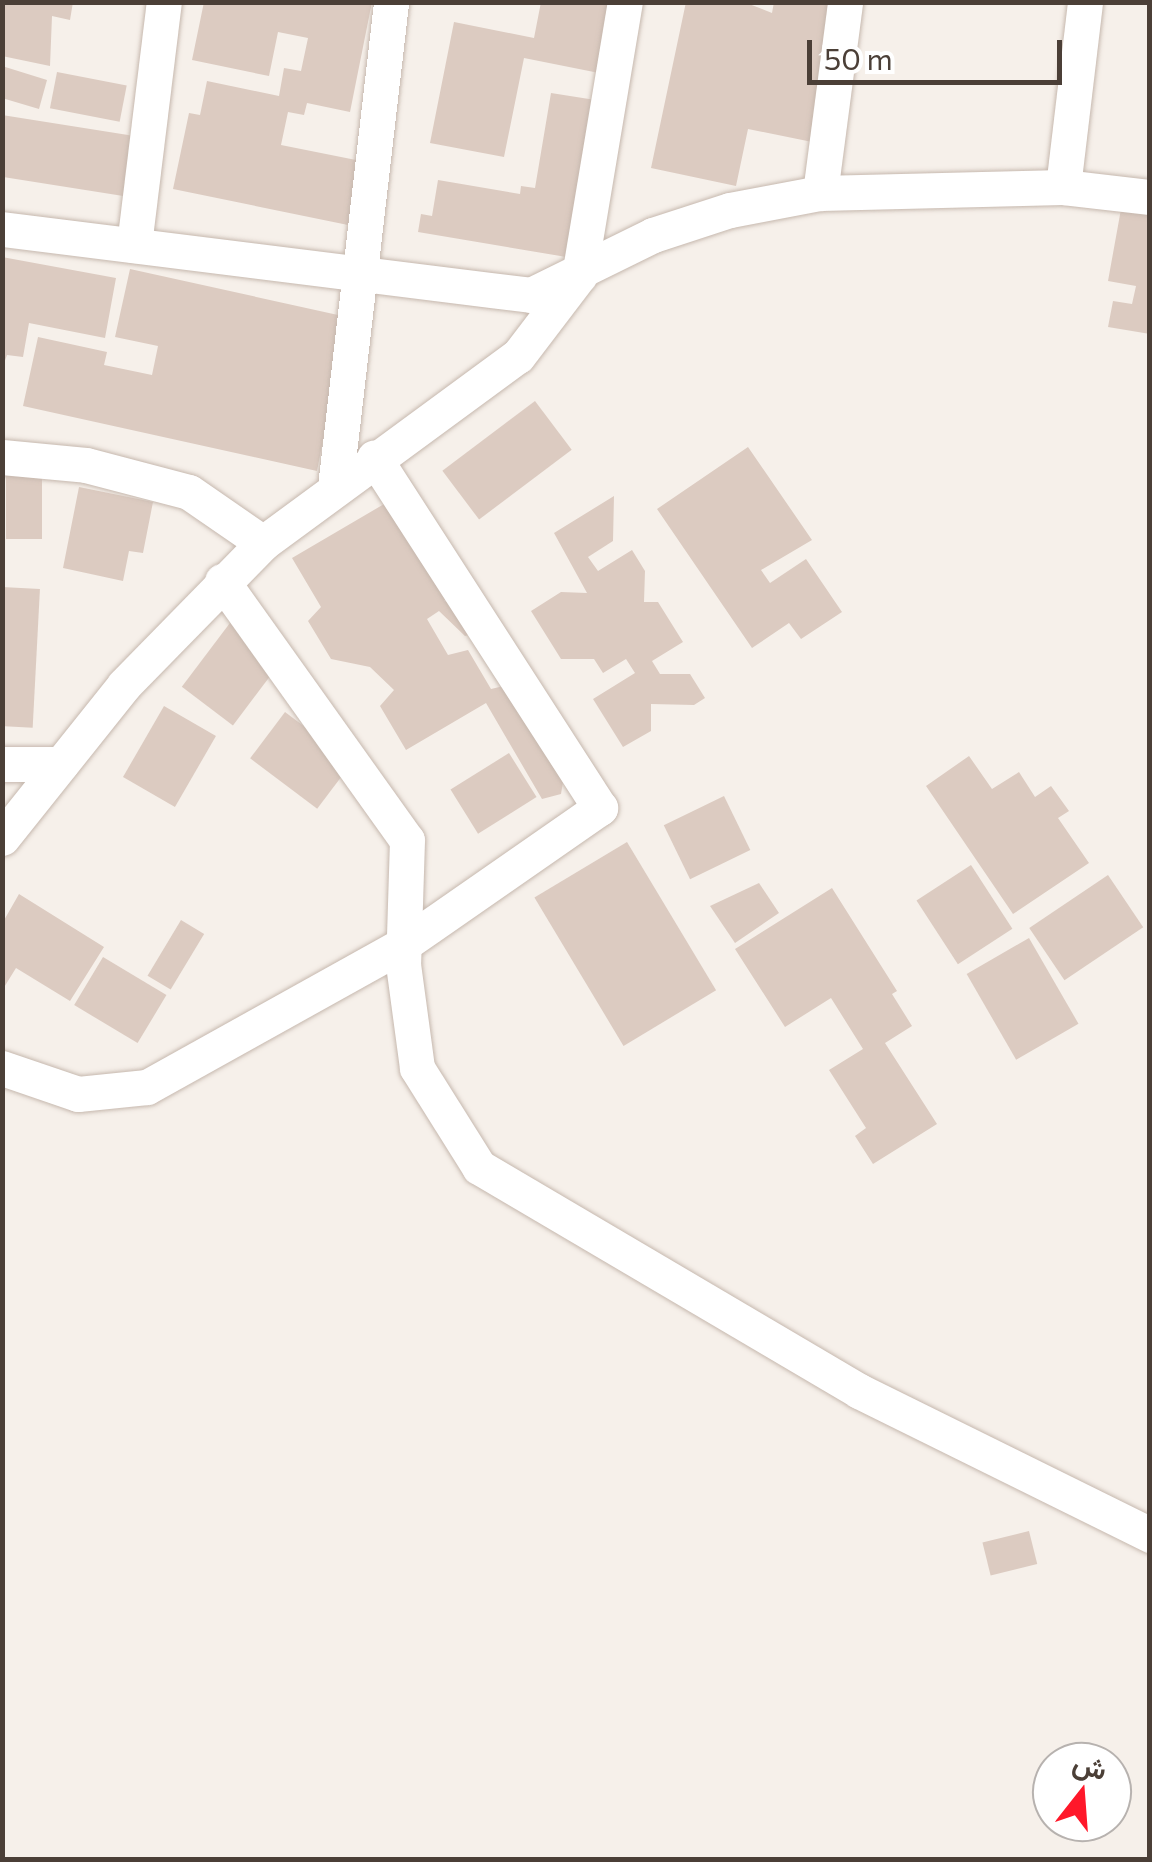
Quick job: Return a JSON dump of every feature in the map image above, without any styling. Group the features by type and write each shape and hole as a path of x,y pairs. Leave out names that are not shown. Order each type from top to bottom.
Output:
{"street":[{"path":"134,245 164,2"},
{"path":"335,487 356,272 390,2"},
{"path":"2,838 124,685 222,582 263,542 374,457 518,356 578,276 625,2"},
{"path":"820,193 846,2"},
{"path":"1063,187 1085,2"},
{"path":"2,229 531,295 578,276 652,235 730,210 820,193 1063,187 1150,197"},
{"path":"2,457 86,465 190,492 263,542"},
{"path":"2,1068 78,1094 147,1087 404,944 600,808 374,457"},
{"path":"222,582 407,840 404,944 417,1068 479,1167 859,1392 1150,1535"},
{"path":"2,764 61,764"}],"building":[{"path":"2,2 73,2 70,20 52,16 50,66 2,56"},
{"path":"204,2 372,2 350,112 307,103 304,115 288,112 281,145 361,161 348,225 173,189 189,113 200,115 207,81 279,96 284,68 301,71 308,38 278,32 269,76 192,60"},
{"path":"541,2 623,2 609,75 524,58 504,157 430,143 454,22 534,38"},
{"path":"686,2 744,2 772,13 774,2 851,2 822,144 748,129 736,186 651,168"},
{"path":"2,66 47,80 39,109 2,98"},
{"path":"57,72 127,86 120,122 50,108"},
{"path":"551,93 608,102 590,261 418,232 421,214 432,216 438,180 520,194 521,186 535,188"},
{"path":"2,115 134,136 125,196 2,177"},
{"path":"1123,198 1150,203 1150,334 1108,327 1113,301 1132,304 1136,286 1108,281"},
{"path":"2,257 116,278 105,338 29,323 23,357 7,355 2,369"},
{"path":"130,269 347,317 317,471 23,406 38,337 107,352 104,365 152,375 158,346 115,337"},
{"path":"535,401 572,450 479,520 442,471"},
{"path":"748,447 812,540 761,570 770,583 806,559 842,612 801,639 789,623 752,648 657,509"},
{"path":"6,473 42,473 42,539 6,539"},
{"path":"79,487 153,502 143,553 129,551 123,581 63,568"},
{"path":"408,490 460,585 444,601 478,608 483,631 465,636 439,611 427,619 448,655 468,650 491,689 528,680 566,764 561,794 542,799 486,703 406,750 380,706 394,690 370,667 331,659 308,621 321,607 292,558"},
{"path":"614,496 613,541 588,557 598,571 632,550 645,571 644,602 658,602 683,642 652,661 660,674 690,674 705,698 694,705 651,704 651,731 623,747 593,699 635,673 626,659 603,673 594,659 561,659 531,611 561,592 587,593 554,533"},
{"path":"2,587 40,589 33,728 2,726"},
{"path":"239,611 290,650 233,725 182,687"},
{"path":"164,706 216,736 175,807 123,777"},
{"path":"285,712 352,763 317,809 250,758"},
{"path":"509,753 537,797 478,834 450,790"},
{"path":"969,756 992,789 1019,772 1035,797 1051,786 1069,811 1058,818 1089,863 1013,914 926,786"},
{"path":"724,796 750,850 690,879 664,825"},
{"path":"627,842 716,990 624,1046 534,898"},
{"path":"971,865 1012,929 958,964 916,900"},
{"path":"1108,875 1143,927 1064,980 1029,928"},
{"path":"759,883 779,913 735,943 710,906"},
{"path":"832,888 897,991 892,994 912,1026 885,1043 937,1124 873,1164 855,1136 866,1128 829,1070 863,1049 831,998 785,1027 735,949"},
{"path":"19,894 104,947 70,1001 16,968 3,989 3,922"},
{"path":"181,920 204,934 171,990 148,976"},
{"path":"1029,938 1078,1024 1016,1060 967,974"},
{"path":"103,957 166,995 138,1043 74,1005"},
{"path":"1029,1531 1037,1564 991,1576 982,1543"}]}
